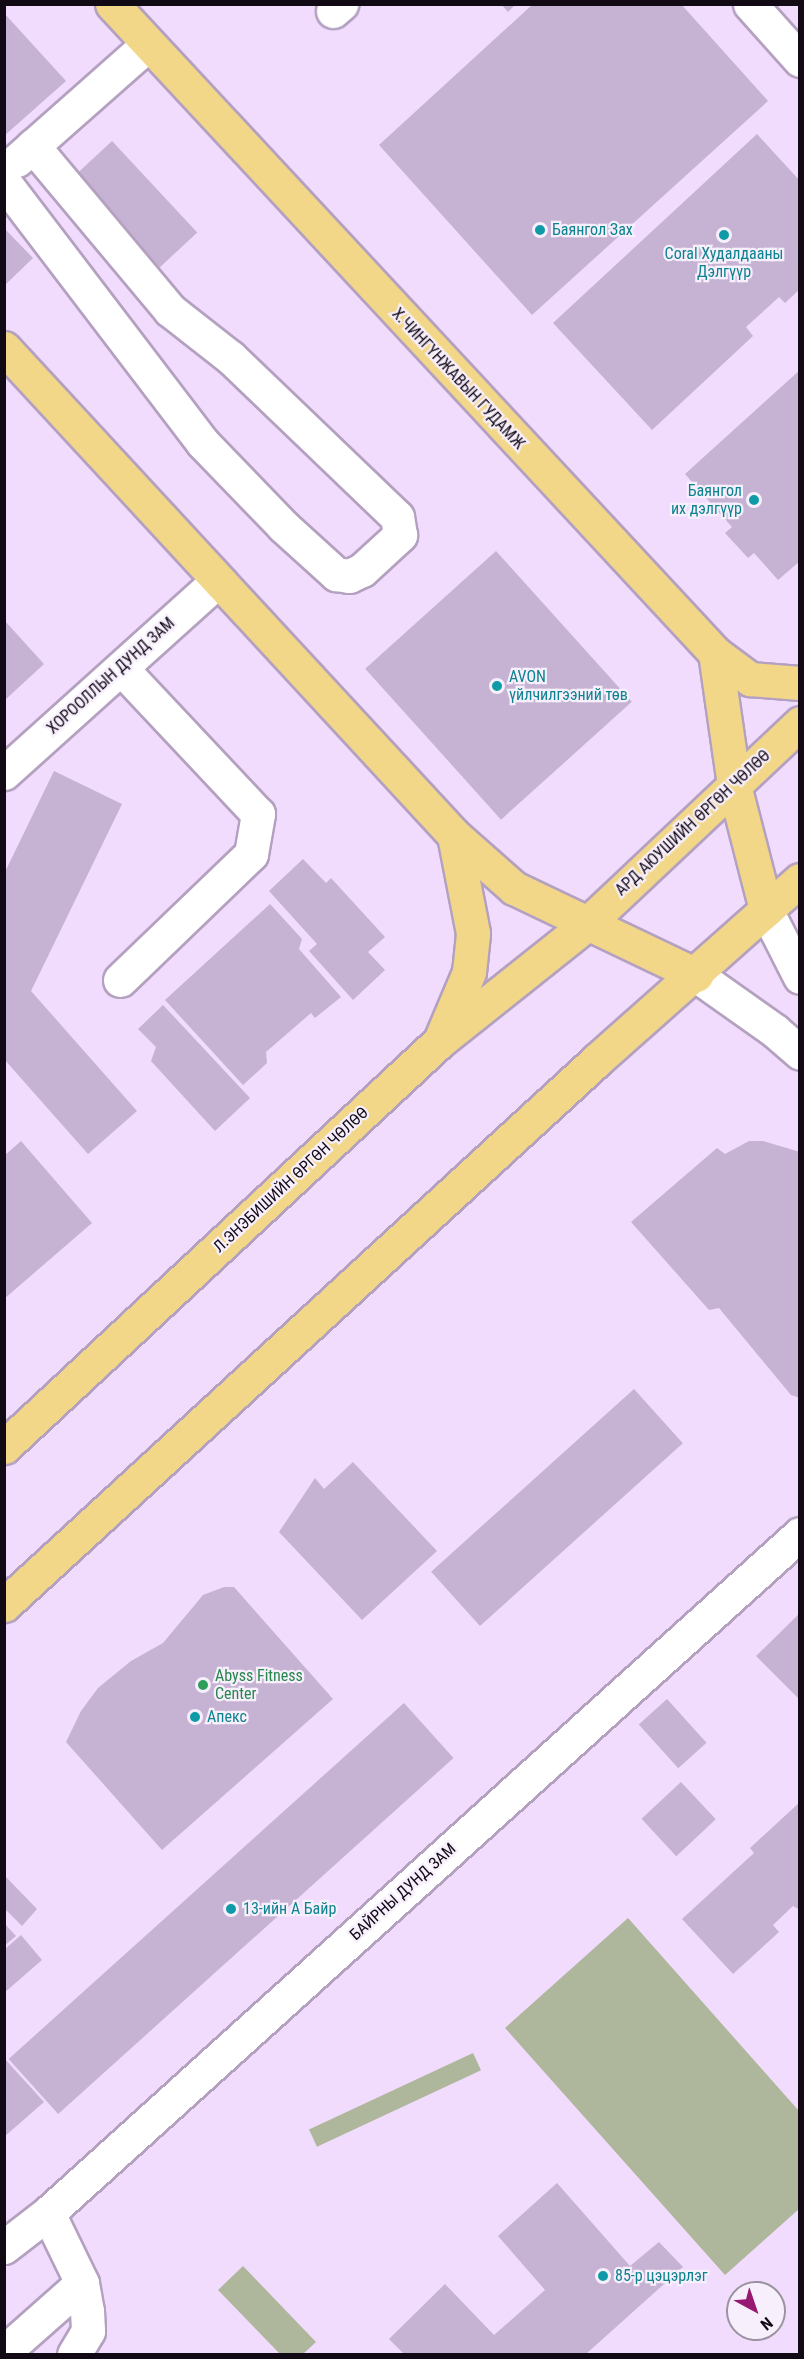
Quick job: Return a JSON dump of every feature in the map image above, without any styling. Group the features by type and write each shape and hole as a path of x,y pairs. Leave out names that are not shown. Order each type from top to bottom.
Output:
{"main road":[{"name":"Х.ЧИНГҮНЖАВЫН ГУДАМЖ","path":"112,4 715,653 750,679 800,683"},
{"path":"4,348 454,835 514,888 696,975"},
{"path":"715,653 734,785 766,910"},
{"name":"АРД АЮУШИЙН ӨРГӨН ЧӨЛӨӨ","path":"587,924 800,723"},
{"path":"440,1041 469,972 472,933 454,835"},
{"path":"4,1605 597,1060 696,975 800,880"},
{"name":"Л.ЭНЭБИШИЙН ӨРГӨН ЧӨЛӨӨ","path":"4,1448 440,1041 587,924"}],"street":[{"path":"750,4 800,60"},
{"path":"4,171 148,44"},
{"path":"4,182 202,442 291,534 336,574 349,576 362,570 400,535 397,517 230,357 170,310 33,146"},
{"name":"ХОРООЛЛЫН ДУНД ЗАМ","path":"4,773 122,669 218,579"},
{"path":"120,980 250,854 258,814 122,669"},
{"path":"766,910 800,976"},
{"path":"696,975 775,1031 800,1053"},
{"name":"БАЙРНЫ ДУНД ЗАМ","path":"4,2247 48,2213 800,1534"},
{"path":"48,2213 82,2283 88,2331 74,2355"},
{"path":"4,2352 82,2283"}],"green space":[{"path":"628,1918 799,2111 799,2209 725,2275 505,2028"},
{"path":"473,2053 481,2070 317,2147 309,2129"},
{"path":"243,2266 316,2342 303,2354 280,2354 218,2290"}],"building":[{"path":"501,4 516,4 508,12"},
{"name":"Баянгол Зах","path":"533,4 681,4 768,101 532,315 379,145"},
{"path":"4,13 66,81 4,136"},
{"name":"Coral Худалдааны Дэлгүүр","path":"757,134 800,181 800,289 785,303 779,297 746,327 753,336 652,430 553,323"},
{"path":"112,141 197,232 155,272 70,181"},
{"path":"4,228 33,258 4,286"},
{"name":"Баянгол их дэлгүүр","path":"800,370 800,561 778,580 754,553 748,558 725,533 732,527 685,474"},
{"name":"AVON үйлчилгээний төв","path":"496,551 632,702 501,820 365,669"},
{"path":"5,621 44,664 5,700"},
{"path":"54,771 122,804 31,991 137,1111 88,1154 4,1059 4,874"},
{"path":"303,859 326,883 331,878 385,937 368,952 385,970 353,1000 309,951 317,944 269,891"},
{"path":"270,904 302,939 299,949 341,997 315,1018 311,1013 266,1052 267,1063 243,1085 165,1000"},
{"path":"163,1005 250,1098 215,1131 151,1061 156,1047 138,1029"},
{"path":"21,1141 92,1223 4,1299 4,1156"},
{"path":"749,1141 763,1141 800,1152 800,1398 791,1395 719,1308 709,1310 631,1222 717,1148 725,1154"},
{"path":"634,1389 683,1443 480,1626 431,1572"},
{"path":"353,1462 437,1551 362,1620 279,1532 315,1478 324,1489"},
{"name":"Aпекс","path":"224,1587 234,1587 333,1699 162,1850 66,1742 81,1711 98,1688 131,1661 163,1643 203,1595"},
{"path":"800,1613 800,1700 756,1656"},
{"path":"667,1699 706,1743 678,1768 639,1724"},
{"name":"13-ийн А Байр","path":"404,1703 454,1758 58,2114 9,2059"},
{"path":"681,1782 716,1819 676,1856 642,1819"},
{"path":"800,1802 800,1910 793,1906 773,1925 779,1932 733,1974 682,1919 754,1853 750,1848"},
{"path":"4,1875 37,1909 22,1926 4,1908"},
{"path":"4,1923 16,1936 4,1946"},
{"path":"21,1935 42,1960 4,1993 4,1950"},
{"path":"4,2058 44,2102 4,2137"},
{"name":"85-р цэцэрлэг","path":"557,2183 630,2266 659,2242 683,2267 586,2354 404,2354 389,2339 445,2284 494,2335 545,2290 498,2236"}],"place":[{"name":"Баянгол Зах","path":"540,230"},
{"name":"Coral Худалдааны Дэлгүүр","path":"724,235"},
{"name":"Баянгол их дэлгүүр","path":"754,500"},
{"name":"AVON үйлчилгээний төв","path":"497,686"},
{"name":"Abyss Fitness Center","path":"203,1685"},
{"name":"Aпекс","path":"195,1717"},
{"name":"13-ийн А Байр","path":"231,1909"},
{"name":"85-р цэцэрлэг","path":"603,2276"}]}
